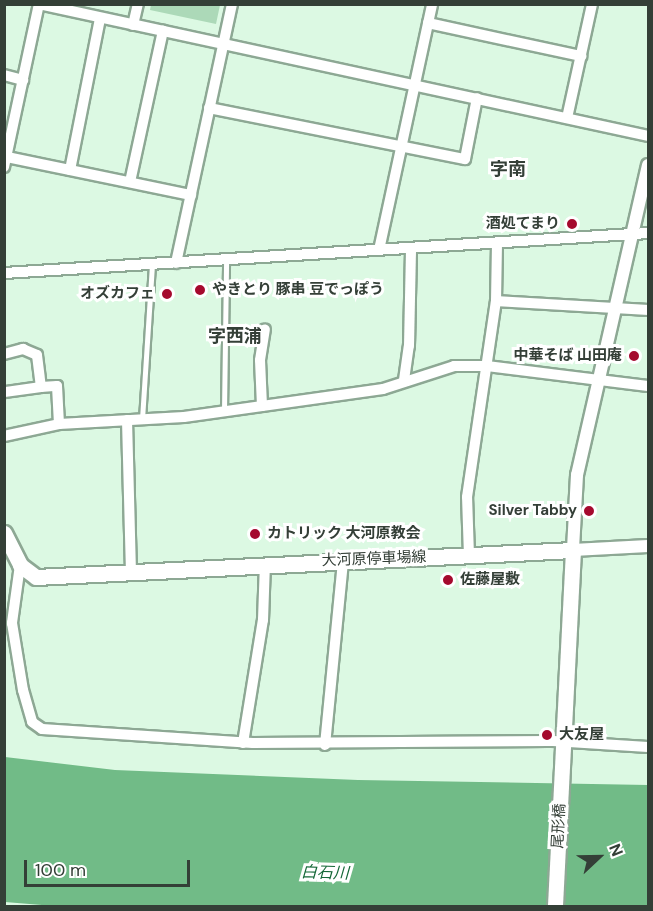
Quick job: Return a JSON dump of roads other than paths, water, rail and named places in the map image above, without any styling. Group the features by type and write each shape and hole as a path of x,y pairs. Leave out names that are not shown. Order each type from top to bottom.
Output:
{"main road":[{"path":"4,533 20,565"},
{"name":"大河原停車場線","path":"20,565 36,578 265,564 573,550"},
{"path":"563,744 573,550"},
{"name":"尾形橋","path":"555,906 563,744"}],"street":[{"path":"191,195 70,170 6,162 7,141 39,4 648,136"},
{"path":"134,25 138,4"},
{"path":"176,263 232,4"},
{"path":"379,250 432,4"},
{"path":"567,118 592,4"},
{"path":"70,170 100,18"},
{"path":"428,23 581,56"},
{"path":"130,182 162,31"},
{"path":"4,75 23,80"},
{"path":"209,108 465,159 477,98"},
{"path":"648,165 618,308 577,475 573,550 648,546"},
{"path":"4,273 648,233"},
{"path":"469,556 467,497 496,302 497,243"},
{"path":"404,380 411,249"},
{"path":"496,302 648,310"},
{"path":"262,406 260,360 265,329"},
{"path":"4,354 23,349 37,356 41,387"},
{"path":"4,436 58,424 224,411 383,389 404,380 454,366 487,366 648,386"},
{"path":"4,392 57,386 58,424"},
{"path":"127,420 131,572"},
{"path":"325,745 343,560"},
{"path":"243,742 263,620 265,564"},
{"path":"20,565 12,623 32,722 42,729 325,745 563,744 648,747"}],"lane":[{"path":"224,411 226,260"},
{"path":"142,419 152,265"}],"water":[{"name":"白石川","path":"5,757 115,770 358,780 648,785 648,906 54,906 5,902"}],"place":[{"name":"酒処てまり","path":"572,224"},
{"name":"やきとり 豚串 豆でっぽう","path":"200,290"},
{"name":"オズカフェ","path":"167,294"},
{"name":"中華そば 山田庵","path":"634,356"},
{"name":"Silver Tabby","path":"589,511"},
{"name":"カトリック 大河原教会","path":"255,534"},
{"name":"佐藤屋敷","path":"448,580"},
{"name":"大友屋","path":"547,735"}],"district":[{"name":"字南","path":"508,169"},
{"name":"字西浦","path":"235,336"}]}
